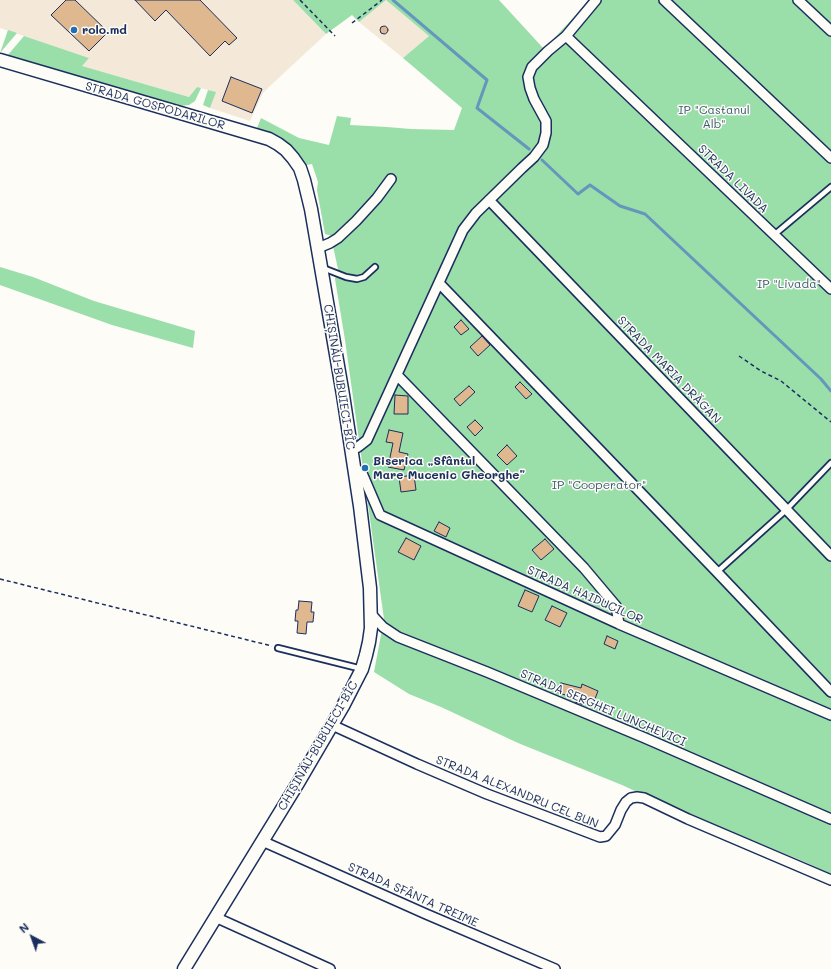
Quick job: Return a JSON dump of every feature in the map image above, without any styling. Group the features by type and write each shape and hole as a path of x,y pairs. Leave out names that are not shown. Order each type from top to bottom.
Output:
{"street":[{"path":"351,450 367,440 463,230 476,212 534,157 543,145 546,133 546,121 534,100 530,88 528,77 532,67 566,36 596,0"},
{"path":"664,0 831,158"},
{"path":"798,0 831,31"},
{"name":"STRADA LIVADA","path":"566,36 831,289"},
{"name":"STRADA GOSPODARILOR","path":"0,60 269,139 286,150 300,168"},
{"name":"CHIȘINĂU-BUBUIECI-BÎC","path":"184,969 298,783 343,706 362,669 369,642 371,628 370,588 354,468 311,209 300,168"},
{"path":"318,248 338,238 356,221 377,198 391,179"},
{"name":"STRADA MARIA DRĂGAN","path":"489,200 831,556"},
{"path":"439,284 831,692"},
{"path":"397,375 584,568 616,606 619,624"},
{"name":"STRADA HAIDUCILOR","path":"354,468 362,474 380,515 619,624 831,715"},
{"name":"STRADA SERGHEI LUNCHEVICI","path":"371,614 383,627 398,637 487,672 645,738 831,819"},
{"name":"STRADA ALEXANDRU CEL BUN","path":"332,725 487,794 600,837 606,836 615,825 626,802 631,798 644,798 831,880"},
{"name":"STRADA SFÂNTA TREIME","path":"262,841 426,914 555,969"},
{"path":"215,917 330,969"}],"lane":[{"path":"774,235 831,187"},
{"path":"321,268 346,277 357,279 364,277 375,267"},
{"path":"717,572 786,510 831,464"},
{"path":"278,648 362,669"}],"path":[{"path":"300,0 335,36"},
{"path":"352,23 382,0"},
{"path":"739,356 761,371 781,381 831,422"},
{"path":"0,579 278,648"}],"shaded area":[{"path":"0,0 293,0 326,34 263,93 250,121 210,108 215,92 197,87 189,97 81,66 89,58 0,28"},
{"path":"386,0 429,36 403,58 359,22"}],"green space":[{"path":"293,0 386,0 359,22 352,15 326,34"},
{"name":"IP \"Cooperator\"","path":"386,0 499,0 544,49 590,0 831,0 831,874 622,785 518,743 441,707 409,694 374,672 384,619 335,279 338,269 333,246 336,244 332,236 325,234 317,190 318,182 312,164 306,165 293,147 275,135 257,128 261,118 299,138 329,145 337,116 351,118 350,125 454,130 462,108 403,58 429,36"},
{"path":"8,30 17,33 0,53"},
{"path":"24,36 89,58 82,66 189,97 197,87 201,88 195,101 189,105 180,106 7,56"},
{"path":"208,90 216,92 210,108 203,105"},
{"path":"0,267 33,277 94,301 195,331 193,348 112,325 0,285"}],"building":[{"path":"66,0 75,0 108,32 89,51 51,15"},
{"path":"135,0 200,0 237,38 229,45 225,41 210,56 166,10 155,21"},
{"path":"382,26 386,26 388,30 386,34 382,34 380,32 380,28"},
{"path":"231,77 262,89 252,113 222,101"},
{"path":"461,320 469,329 461,335 454,327"},
{"path":"482,336 490,345 478,356 470,347"},
{"path":"520,382 532,394 526,399 515,387"},
{"path":"469,386 475,392 460,406 454,399"},
{"path":"395,395 408,396 408,414 394,414"},
{"path":"475,420 483,428 475,436 467,427"},
{"path":"389,430 403,433 399,452 408,454 404,470 388,467 393,443 386,442"},
{"path":"507,445 517,456 507,465 497,455"},
{"path":"414,475 416,490 401,492 399,477"},
{"path":"439,522 450,528 446,537 434,531"},
{"path":"406,538 421,546 414,560 398,552"},
{"path":"545,539 554,549 541,560 532,550"},
{"path":"525,590 539,596 532,612 518,606"},
{"path":"299,601 312,602 311,612 314,612 313,622 307,622 306,634 297,633 298,621 295,621"},
{"path":"552,606 567,613 560,627 545,620"},
{"path":"607,636 618,641 615,649 604,644"},
{"path":"561,683 581,688 582,684 598,691 593,704 585,701 584,705 575,702 577,698 558,693"}],"waterway":[{"path":"393,0 487,80 477,108 529,149"},
{"path":"542,160 578,194 590,185 620,206 645,214 821,379 831,391"}],"place":[{"name":"rolo.md","path":"74,30"},
{"name":"Biserica „Sfântul Mare Mucenic Gheorghe”","path":"365,468"}],"park label":[{"name":"IP \"Castanul Alb\"","path":"714,117"},
{"name":"IP \"Livada\"","path":"789,284"}]}
